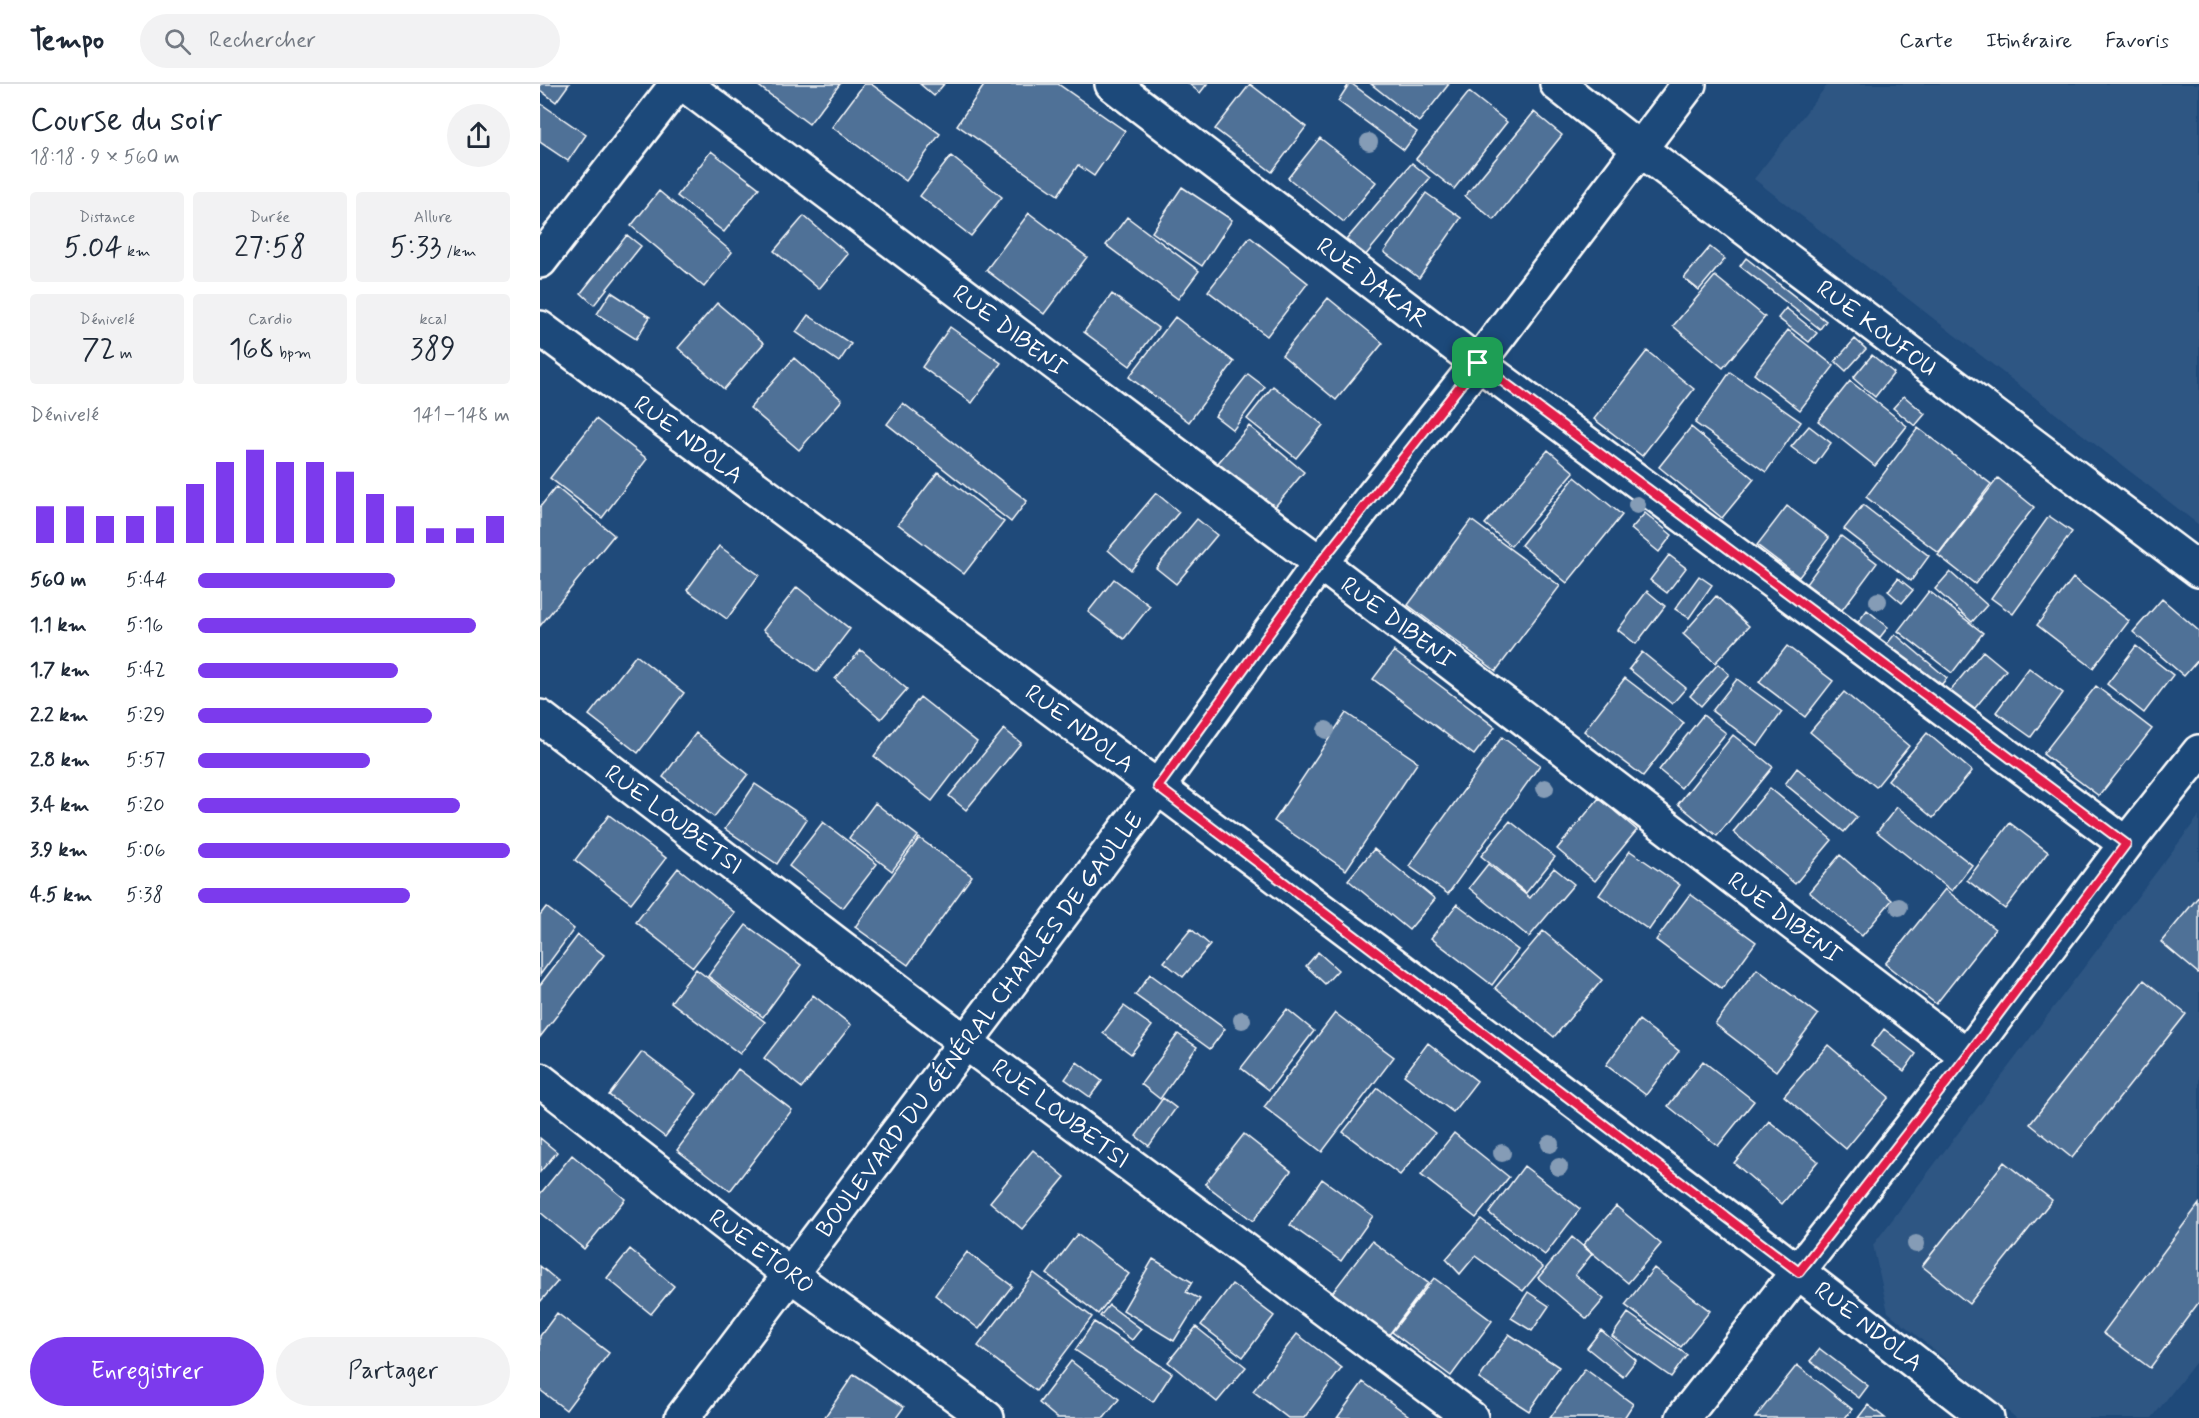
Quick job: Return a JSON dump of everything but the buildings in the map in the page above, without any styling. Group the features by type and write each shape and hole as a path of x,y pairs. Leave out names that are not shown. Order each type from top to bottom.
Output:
{"street":[{"path":"540,261 677,84"},
{"name":"RUE DIBENI","path":"684,84 1320,563 1967,1056"},
{"name":"RUE DAKAR","path":"1112,84 1478,363 2126,844"},
{"name":"RUE KOUFOU","path":"1557,84 2199,570"},
{"name":"BOULEVARD DU GÉNÉRAL CHARLES DE GAULLE","path":"682,1418 1158,787 1320,563 1478,363 1689,84"},
{"name":"RUE NDOLA","path":"540,328 1158,787 1799,1272 1987,1418"},
{"name":"RUE LOUBETSI","path":"540,717 965,1042 1471,1418"},
{"path":"1683,1418 1967,1056 2126,844 2199,752"},
{"name":"RUE ETORO","path":"540,1080 791,1275 987,1418"}],"shaded area":[{"path":"1828,84 2199,84 2199,525 1754,179"},
{"path":"2199,816 2199,1358 2152,1418 2016,1418 1888,1312 1873,1245"}],"route":[{"path":"1478,363 2126,844 1967,1056 1799,1272 1158,787 1320,563 1478,363"}]}
